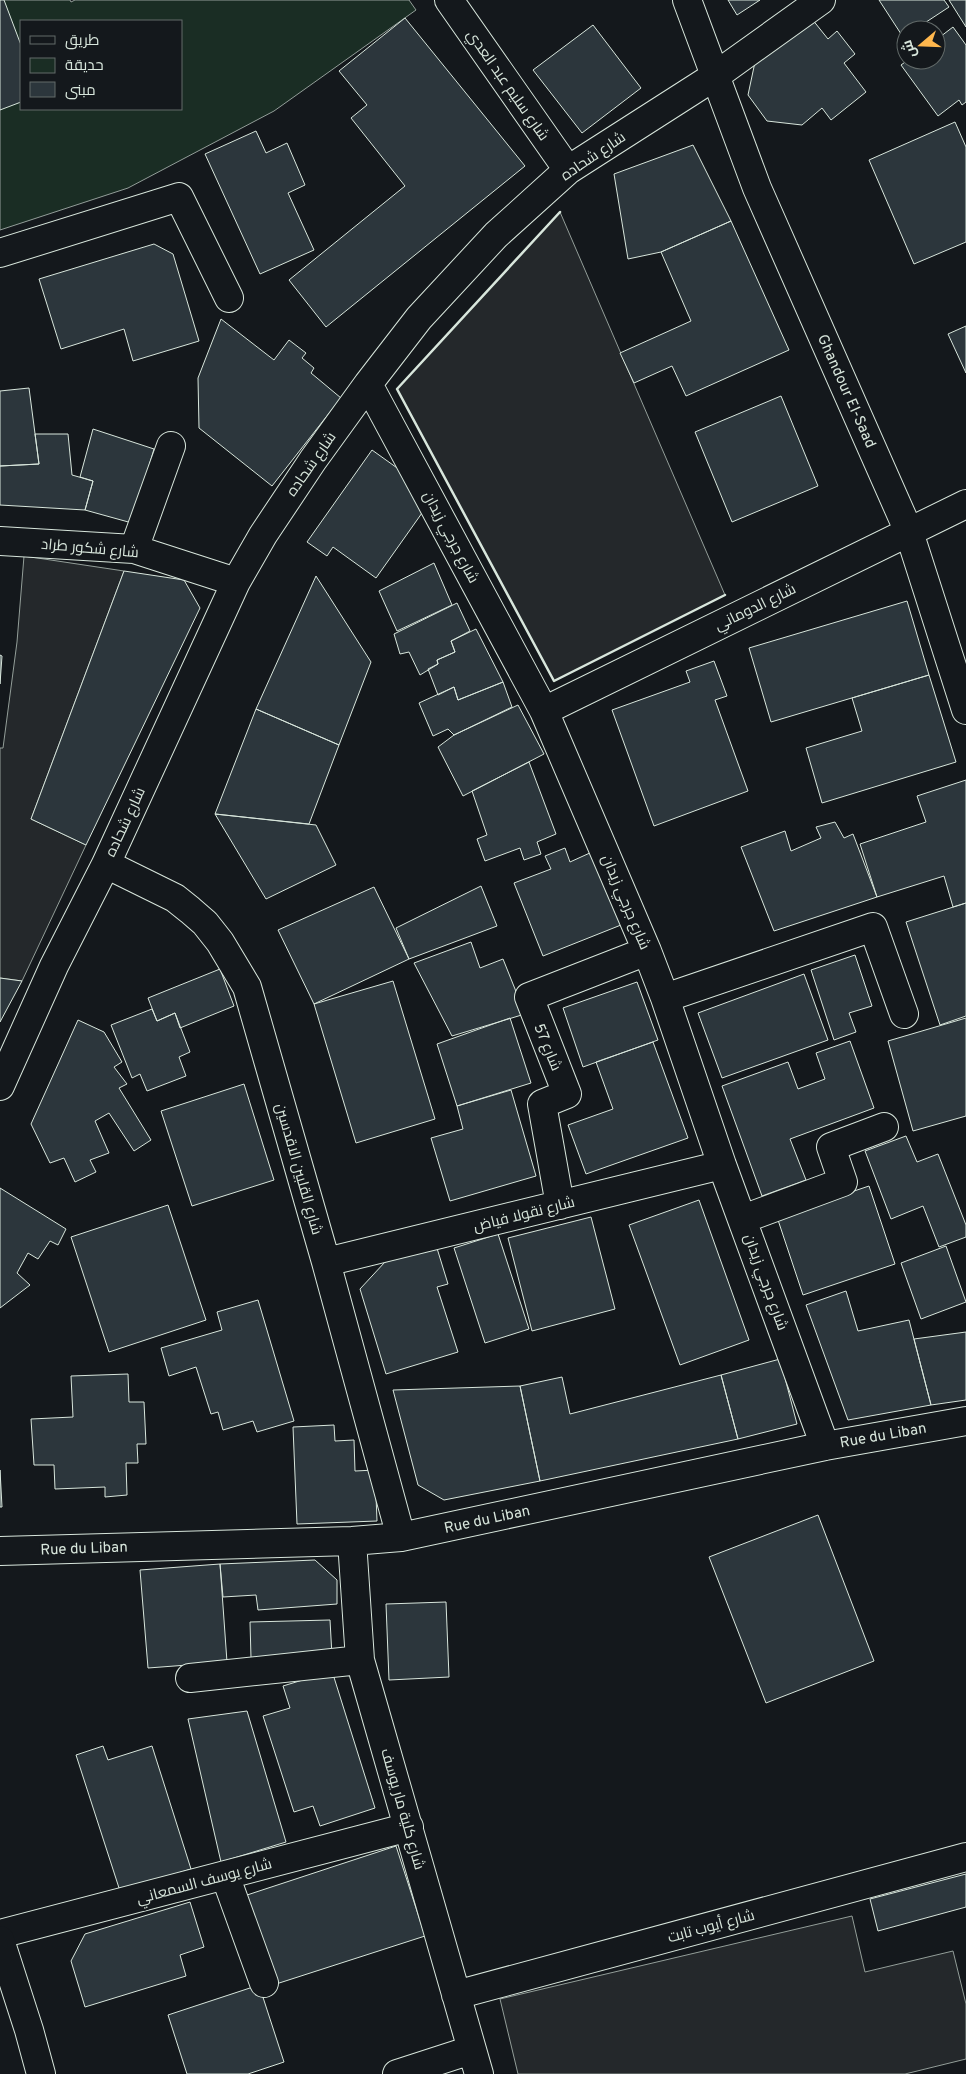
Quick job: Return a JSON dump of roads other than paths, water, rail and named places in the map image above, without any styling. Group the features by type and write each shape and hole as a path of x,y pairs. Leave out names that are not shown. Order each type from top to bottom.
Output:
{"main road":[{"name":"شارع سليم عبد العدي","path":"449,0 568,170"},
{"name":"Ghandour El-Saad","path":"687,0 757,188 908,532 966,710"},
{"name":"شارع شحاده","path":"0,1086 54,966 106,864 236,582 263,536 313,460 368,384 425,311 496,235 568,170 715,76 821,0"},
{"path":"0,253 179,197 229,298"},
{"name":"شارع جرجي زيدان","path":"368,384 544,710 665,998 722,1165 825,1446"},
{"path":"134,548 171,446"},
{"name":"شارع الدوماني","path":"544,710 966,504"},
{"name":"شارع شكور طراد","path":"0,541 134,548 236,582"},
{"name":"شارع القلبين الاقدسين","path":"106,864 175,898 205,923 233,961 247,987 326,1262 401,1537"},
{"path":"665,998 873,927 904,1014"},
{"name":"شارع 57","path":"560,1205 542,1104 566,1094 528,997 647,952"},
{"path":"743,1219 843,1182 832,1147 884,1128"},
{"name":"شارع نقولا فياض","path":"326,1262 722,1165"},
{"name":"Rue du Liban","path":"0,1551 401,1537 825,1446 966,1421"},
{"name":"شارع كلية مار يوسف","path":"352,1540 360,1660 475,2062"},
{"path":"190,1678 360,1660"},
{"name":"شارع يوسف السمعاني","path":"0,1934 409,1827"},
{"name":"شارع أيوب تابت","path":"456,1995 966,1857"},
{"path":"225,1875 264,1983"},
{"path":"0,1940 29,2030 40,2074"},
{"path":"397,2074 475,2062"}]}
